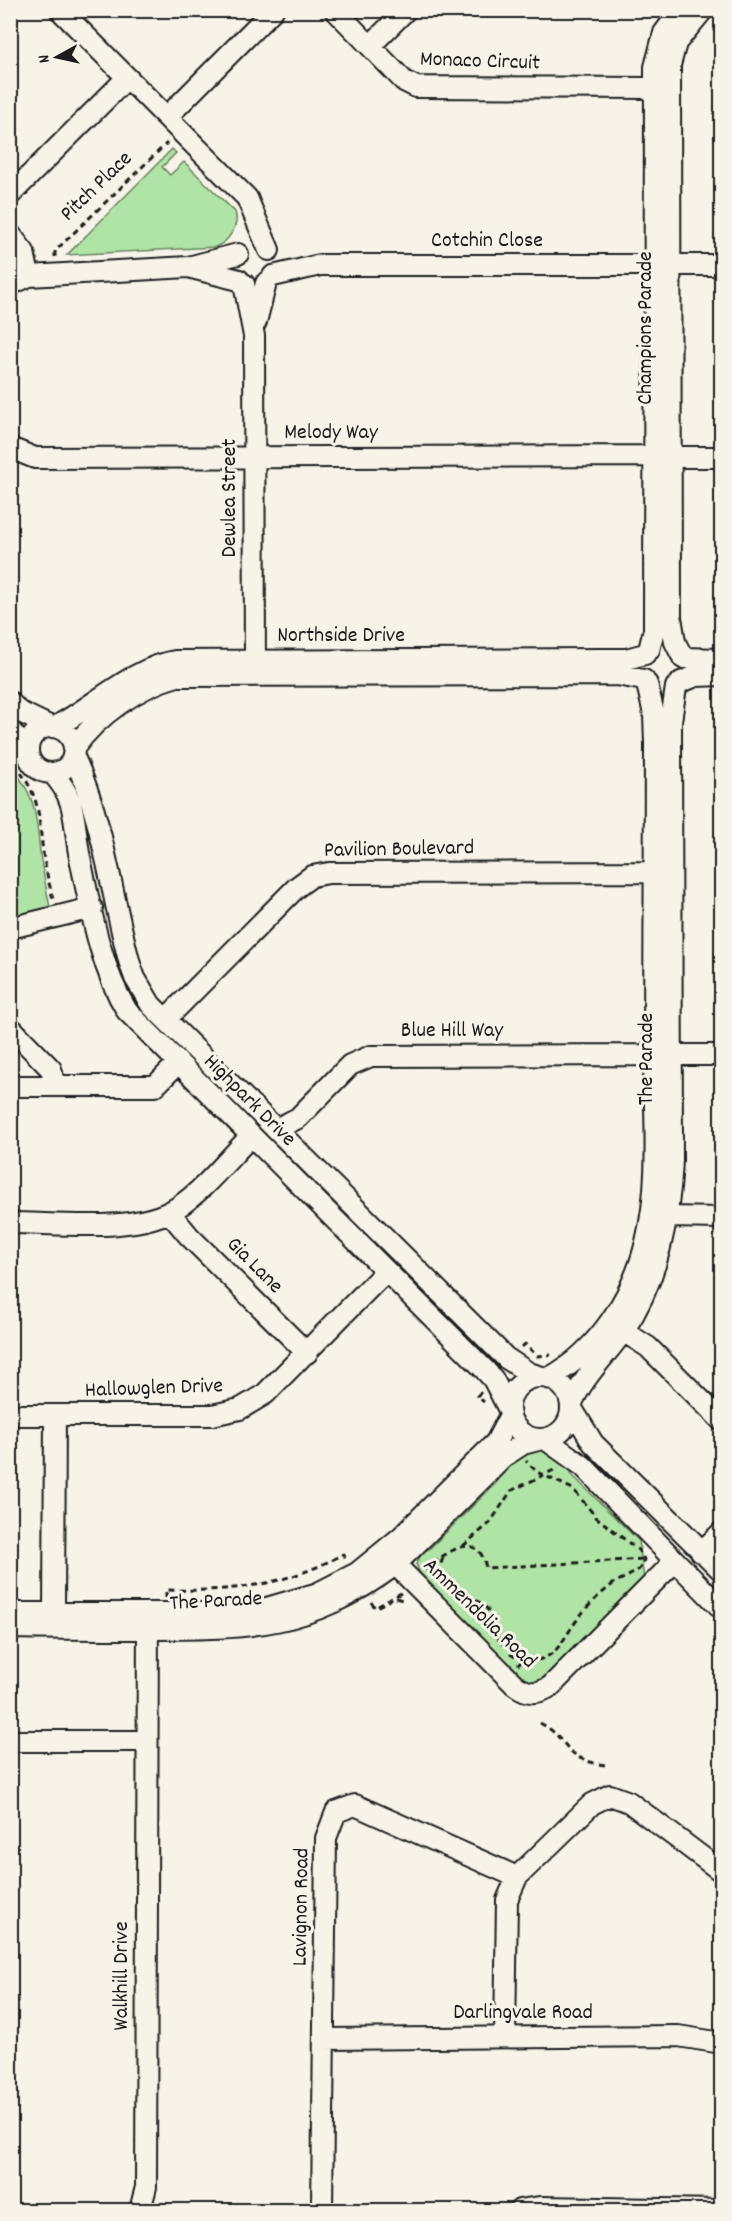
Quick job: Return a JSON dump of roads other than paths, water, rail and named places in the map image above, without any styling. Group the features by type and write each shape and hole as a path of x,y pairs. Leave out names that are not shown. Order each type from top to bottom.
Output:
{"street":[{"path":"60,10 247,198 275,263 270,279 257,286 188,267"},
{"path":"167,117 273,10"},
{"name":"Monaco Circuit","path":"335,10 404,81 423,88 654,88"},
{"path":"370,46 406,10"},
{"name":"Champions Parade","path":"662,265 654,88 659,44 670,23 681,10"},
{"name":"Champions Parade","path":"647,652 654,630 662,456 662,265 670,65 676,43 703,10"},
{"path":"10,195 127,78"},
{"path":"242,282 234,267 252,209"},
{"path":"10,234 24,252 29,276"},
{"path":"10,285 29,276 188,267 256,245 270,251"},
{"name":"Cotchin Close","path":"270,251 320,265 722,265"},
{"name":"Cotchin Close","path":"270,279 320,265"},
{"name":"Dewlea Street","path":"254,336 270,279"},
{"name":"Dewlea Street","path":"242,282 254,336 255,668"},
{"name":"Melody Way","path":"10,448 35,458 722,456"},
{"name":"Champions Parade","path":"662,456 671,617 675,642 682,656"},
{"path":"722,659 682,656 666,646 647,652 641,664 646,682 661,690 696,676 722,675"},
{"name":"Northside Drive","path":"52,773 66,767 73,751 97,720 163,680 255,668 626,659 647,652"},
{"path":"678,684 685,670 682,656"},
{"name":"Northside Drive","path":"19,756 36,732 52,727 143,672 164,663 255,668 617,675 646,682"},
{"name":"The Parade","path":"646,682 654,714 663,872"},
{"name":"The Parade","path":"545,1378 576,1361 607,1326 626,1295 642,1254 651,1222 663,1055 663,872 671,721 678,684"},
{"path":"10,702 18,711 52,727"},
{"name":"Highpark Drive","path":"52,727 68,734 85,781 135,978 152,1005 506,1358 529,1373 545,1378"},
{"path":"10,730 19,756"},
{"name":"Highpark Drive","path":"19,756 29,758 38,769 52,773 66,787 72,802 79,853 104,959 118,996 135,1021 484,1369 493,1379 510,1412"},
{"name":"Pavilion Boulevard","path":"166,1019 297,887 312,876 329,873 663,872"},
{"path":"10,928 92,908"},
{"path":"10,1027 51,1069 54,1085"},
{"name":"The Parade","path":"571,1406 587,1373 623,1331 651,1278 667,1217 672,1161 663,1055"},
{"name":"Blue Hill Way","path":"276,1129 298,1118 350,1065 371,1056 722,1055"},
{"path":"10,1086 155,1086 177,1064"},
{"path":"10,1223 130,1224 144,1222 169,1212 188,1200 250,1137"},
{"name":"Gia Lane","path":"169,1212 189,1236 307,1353"},
{"path":"667,1217 722,1218"},
{"name":"Hallowglen Drive","path":"10,1415 202,1416 227,1413 253,1403 265,1394 386,1271"},
{"path":"623,1331 648,1347 722,1421"},
{"path":"722,1571 593,1443 571,1406 564,1388 545,1378 532,1378 515,1390 510,1412 522,1433 543,1439 578,1462 722,1609"},
{"path":"543,1439 561,1431 567,1425 571,1406"},
{"name":"The Parade","path":"390,1559 496,1442 510,1412"},
{"path":"54,1613 55,1415"},
{"name":"The Parade","path":"10,1628 147,1621 283,1605 334,1586 390,1559 515,1448 543,1439"},
{"path":"701,1552 722,1532"},
{"name":"Ammendolia Road","path":"390,1559 506,1676 522,1690 530,1693 544,1690 675,1561"},
{"name":"The Parade","path":"10,1612 54,1613 147,1621"},
{"name":"Walkhill Drive","path":"140,2211 146,2187 147,1621"},
{"path":"10,1741 147,1741"},
{"path":"506,2037 507,1900 517,1877 592,1804 610,1795 629,1802 722,1872"},
{"name":"Lavignon Road","path":"322,2211 326,1838 336,1812 355,1805 517,1877"},
{"name":"Darlingvale Road","path":"325,2039 678,2036 722,2043"},
{"path":"520,2211 541,2207 722,2210"}]}
